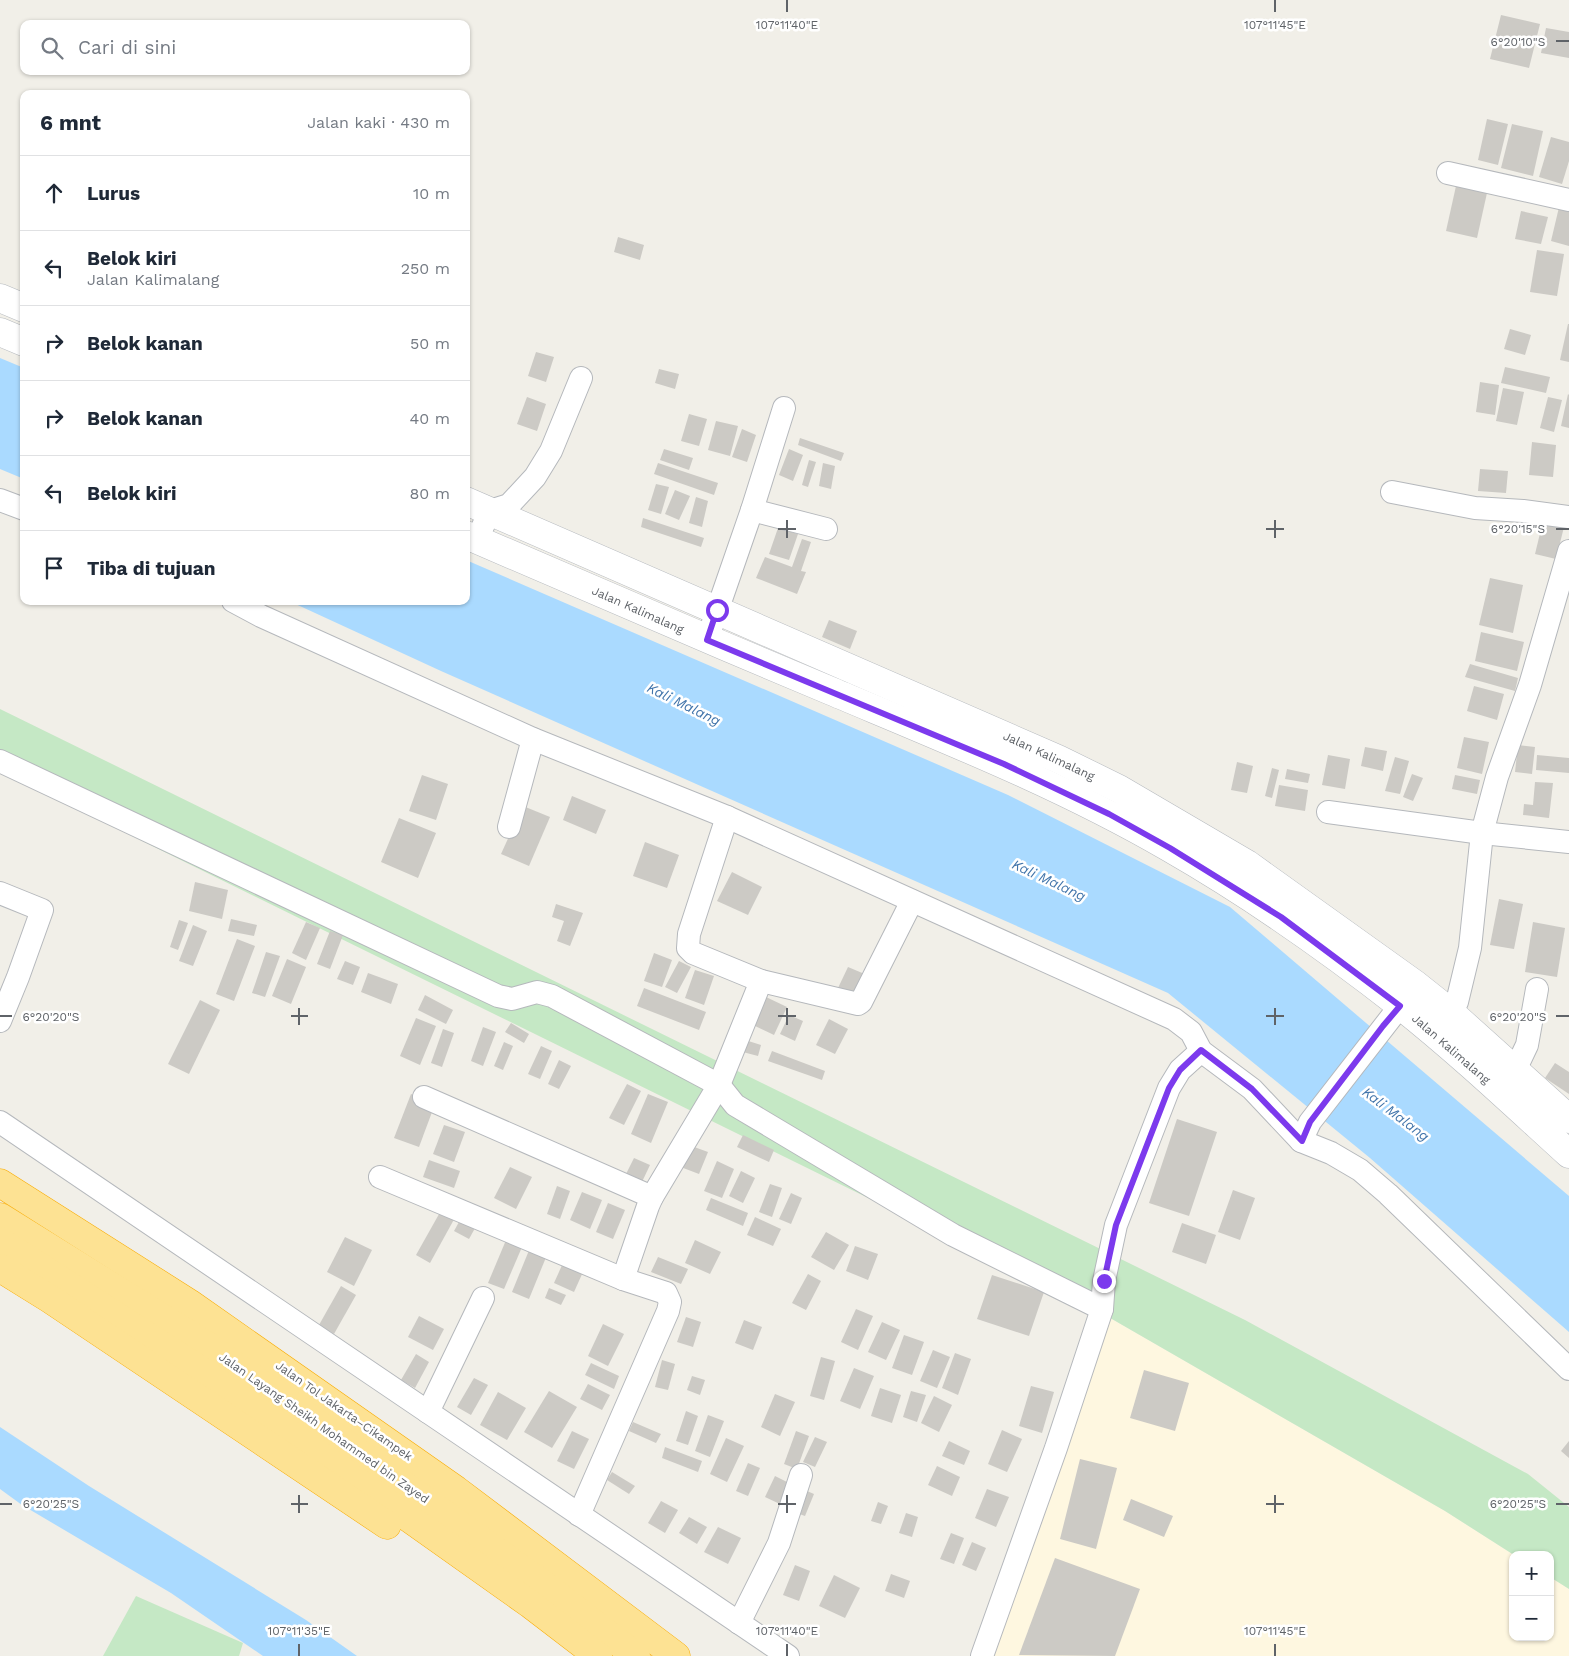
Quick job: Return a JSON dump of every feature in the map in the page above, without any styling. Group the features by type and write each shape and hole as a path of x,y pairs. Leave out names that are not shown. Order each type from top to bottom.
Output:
{"highway":[{"name":"Jalan Tol Jakarta–Cikampek","path":"0,1183 189,1303 375,1433 456,1490 676,1656"},
{"name":"Jalan Layang Sheikh Mohammed bin Zayed","path":"0,1217 208,1346 543,1584 636,1656"},
{"name":"Jalan Layang Sheikh Mohammed bin Zayed","path":"0,1241 196,1367 530,1604 598,1656"},
{"path":"0,1268 50,1299 289,1461 364,1509 555,1644 569,1656"}],"main road":[{"path":"0,298 20,306"},
{"path":"0,332 20,340"},
{"name":"Jalan Kalimalang","path":"478,506 1058,758 1119,789 1247,864 1416,984 1569,1119"},
{"name":"Jalan Kalimalang","path":"472,537 707,640 1004,764 1109,814 1170,848 1281,917 1400,1006 1567,1148"}],"street":[{"path":"1448,173 1569,200"},
{"path":"472,537 478,506 509,506 535,477 551,451 581,378"},
{"path":"707,640 752,510 784,408"},
{"path":"1392,492 1475,508 1523,511 1569,517"},
{"path":"752,510 826,529"},
{"path":"1436,1036 1457,1002 1470,948 1482,833 1497,778 1530,685 1560,612 1569,551"},
{"path":"240,605 534,739 727,818 1174,1019 1191,1032 1201,1050 1306,1131 1331,1153 1360,1170 1388,1194 1569,1369"},
{"path":"509,827 534,739"},
{"path":"0,761 498,996 518,999 528,993 544,993 719,1085 735,1105 954,1235 1102,1308"},
{"path":"1328,812 1482,833 1569,842"},
{"path":"727,818 689,934 688,948 692,953 761,981 854,1004 861,1002 912,901"},
{"path":"0,893 42,910 9,974 0,1021"},
{"path":"623,1279 652,1197 719,1085 761,981"},
{"path":"1504,1095 1527,1045 1538,989"},
{"path":"1306,1131 1383,1026 1400,1006"},
{"path":"982,1656 1056,1448 1102,1308 1104,1281 1119,1217 1169,1088 1180,1070 1201,1050"},
{"path":"424,1097 652,1197"},
{"path":"0,1122 788,1656"},
{"path":"380,1177 623,1279 659,1289 666,1293 670,1302 668,1311 579,1515"},
{"path":"428,1412 483,1298"},
{"path":"738,1623 779,1543 801,1475"}],"shaded area":[{"path":"1098,1311 1445,1511 1509,1552 1509,1641 1554,1641 1554,1580 1569,1589 1569,1656 976,1656"}],"green space":[{"path":"0,709 1245,1320 1528,1474 1569,1507 1569,1589 1554,1580 1554,1551 1509,1552 1445,1511 1098,1311 0,771"},
{"path":"136,1596 243,1643 239,1656 103,1656"}],"water":[{"path":"0,358 20,366 20,477 0,469"},
{"name":"Kali Malang","path":"470,562 1008,795 1230,907 1569,1196 1569,1332 1370,1158 1168,993 441,671 298,605 470,605"},
{"path":"0,1427 89,1486 306,1620 357,1656 263,1656 171,1593 22,1505 0,1489"}],"building":[{"path":"1501,15 1540,24 1529,68 1490,59"},
{"path":"1546,28 1569,32 1569,58 1541,53"},
{"path":"1487,119 1508,124 1498,165 1478,160"},
{"path":"1512,124 1543,131 1533,176 1501,168"},
{"path":"1551,137 1569,142 1569,161 1562,184 1539,177"},
{"path":"1456,186 1487,193 1477,238 1446,231"},
{"path":"1560,203 1569,205 1569,246 1551,241"},
{"path":"1521,211 1548,217 1541,244 1515,239"},
{"path":"618,237 644,245 640,260 614,252"},
{"path":"1537,250 1564,254 1557,296 1530,292"},
{"path":"1569,324 1569,362 1560,360"},
{"path":"1510,329 1531,335 1525,355 1504,349"},
{"path":"536,352 554,357 546,382 528,376"},
{"path":"1505,367 1550,377 1546,393 1501,383"},
{"path":"659,369 679,374 675,389 655,383"},
{"path":"1480,382 1499,385 1495,415 1476,412"},
{"path":"1503,388 1524,392 1517,425 1496,421"},
{"path":"1569,395 1569,428 1561,426"},
{"path":"527,397 546,404 537,431 517,424"},
{"path":"1548,397 1562,400 1554,432 1540,428"},
{"path":"689,414 707,419 699,446 681,441"},
{"path":"716,421 738,426 730,456 708,450"},
{"path":"742,429 756,435 747,462 732,457"},
{"path":"800,438 844,453 841,461 798,445"},
{"path":"1532,442 1556,445 1553,477 1529,475"},
{"path":"664,449 693,458 689,470 660,460"},
{"path":"789,449 803,455 793,481 779,475"},
{"path":"809,460 816,462 808,487 802,485"},
{"path":"658,463 718,483 714,495 654,474"},
{"path":"823,463 835,466 831,489 819,486"},
{"path":"1480,469 1508,471 1506,493 1478,491"},
{"path":"656,484 669,487 661,514 648,510"},
{"path":"675,490 690,496 679,520 665,514"},
{"path":"696,497 708,501 702,527 689,523"},
{"path":"1544,517 1565,523 1556,559 1535,554"},
{"path":"643,518 704,538 701,547 641,527"},
{"path":"778,528 798,534 789,560 769,554"},
{"path":"802,539 811,542 801,571 806,572 797,594 756,578 765,557 792,567"},
{"path":"1490,578 1523,585 1513,633 1479,625"},
{"path":"829,620 857,631 850,649 822,637"},
{"path":"1481,632 1524,642 1517,671 1475,661"},
{"path":"1470,664 1518,678 1515,691 1465,677"},
{"path":"1474,686 1504,694 1497,720 1467,711"},
{"path":"1464,737 1489,742 1482,774 1457,768"},
{"path":"1518,745 1535,747 1532,774 1515,772"},
{"path":"1365,747 1387,751 1383,771 1361,766"},
{"path":"1328,755 1350,759 1345,789 1322,785"},
{"path":"1537,755 1569,758 1569,773 1536,770"},
{"path":"1395,757 1409,761 1400,794 1385,791"},
{"path":"1237,762 1253,766 1247,793 1231,790"},
{"path":"1272,768 1279,770 1272,798 1265,796"},
{"path":"1287,769 1310,774 1308,783 1285,779"},
{"path":"1412,774 1423,778 1413,801 1403,797"},
{"path":"422,775 448,784 436,820 409,811"},
{"path":"1455,775 1480,780 1477,794 1452,789"},
{"path":"1535,782 1553,783 1549,818 1523,815 1524,804 1533,805"},
{"path":"1279,785 1308,790 1305,811 1275,806"},
{"path":"572,796 606,810 596,834 563,820"},
{"path":"523,806 550,817 529,866 501,854"},
{"path":"399,818 436,833 418,878 381,862"},
{"path":"645,842 679,855 667,888 633,876"},
{"path":"732,872 762,887 748,915 717,901"},
{"path":"195,882 228,890 222,919 189,911"},
{"path":"1499,899 1523,904 1514,949 1490,945"},
{"path":"556,904 583,913 570,946 557,941 564,921 552,917"},
{"path":"231,919 257,925 254,936 228,931"},
{"path":"179,920 188,923 178,950 170,947"},
{"path":"306,922 320,928 306,960 292,953"},
{"path":"1533,922 1565,928 1557,977 1525,972"},
{"path":"193,925 207,931 193,966 179,961"},
{"path":"330,931 343,935 330,969 317,964"},
{"path":"237,939 255,946 234,1001 216,994"},
{"path":"266,952 280,956 265,997 252,993"},
{"path":"654,953 672,960 662,987 644,981"},
{"path":"287,959 306,967 291,1004 272,996"},
{"path":"345,961 360,967 353,985 337,979"},
{"path":"679,961 691,967 677,993 665,987"},
{"path":"848,967 867,975 858,997 838,988"},
{"path":"695,970 714,976 704,1005 685,998"},
{"path":"368,973 398,984 391,1004 361,992"},
{"path":"644,988 706,1012 699,1030 637,1006"},
{"path":"425,995 453,1010 446,1024 418,1010"},
{"path":"766,997 787,1007 774,1035 753,1025"},
{"path":"200,1000 220,1010 189,1074 168,1064"},
{"path":"789,1015 803,1021 795,1041 780,1034"},
{"path":"416,1018 436,1026 420,1065 400,1056"},
{"path":"829,1019 848,1029 835,1054 816,1045"},
{"path":"511,1023 529,1034 524,1043 505,1032"},
{"path":"483,1027 496,1032 483,1066 471,1061"},
{"path":"443,1029 454,1033 442,1067 431,1063"},
{"path":"742,1039 761,1045 758,1056 739,1051"},
{"path":"504,1042 513,1046 503,1070 494,1066"},
{"path":"541,1046 552,1051 540,1079 528,1074"},
{"path":"772,1051 825,1071 822,1080 768,1061"},
{"path":"559,1060 571,1066 559,1089 548,1084"},
{"path":"1555,1063 1569,1072 1569,1094 1545,1078"},
{"path":"627,1084 641,1091 624,1125 609,1118"},
{"path":"411,1094 435,1104 419,1147 394,1138"},
{"path":"648,1094 668,1102 651,1143 631,1134"},
{"path":"1177,1119 1217,1132 1189,1216 1149,1203"},
{"path":"444,1125 465,1132 454,1162 433,1154"},
{"path":"743,1135 774,1150 769,1162 737,1147"},
{"path":"686,1144 708,1152 699,1174 678,1166"},
{"path":"634,1158 650,1165 641,1184 625,1176"},
{"path":"429,1160 460,1171 454,1188 423,1177"},
{"path":"717,1161 734,1169 722,1198 704,1191"},
{"path":"510,1167 532,1177 516,1209 494,1198"},
{"path":"741,1171 755,1178 743,1203 729,1196"},
{"path":"770,1184 782,1188 772,1217 759,1212"},
{"path":"557,1186 570,1191 560,1219 547,1214"},
{"path":"1233,1190 1255,1198 1240,1240 1218,1232"},
{"path":"582,1192 602,1200 590,1229 570,1220"},
{"path":"791,1193 802,1198 791,1224 779,1219"},
{"path":"711,1198 748,1213 743,1226 706,1210"},
{"path":"608,1203 625,1210 613,1239 596,1232"},
{"path":"443,1207 457,1214 430,1263 416,1255"},
{"path":"464,1213 479,1221 469,1239 454,1231"},
{"path":"755,1217 781,1229 773,1246 747,1235"},
{"path":"1182,1223 1216,1235 1206,1264 1172,1252"},
{"path":"826,1232 849,1245 834,1270 811,1257"},
{"path":"509,1233 525,1240 504,1289 488,1283"},
{"path":"345,1237 372,1250 354,1286 327,1272"},
{"path":"695,1240 721,1252 710,1274 685,1263"},
{"path":"532,1243 549,1250 529,1299 512,1292"},
{"path":"855,1246 878,1254 868,1280 846,1271"},
{"path":"658,1257 688,1269 681,1284 651,1272"},
{"path":"563,1263 583,1272 574,1292 554,1283"},
{"path":"808,1274 821,1281 806,1310 792,1303"},
{"path":"992,1275 1044,1292 1029,1336 977,1319"},
{"path":"341,1286 356,1295 334,1334 319,1325"},
{"path":"549,1288 566,1295 561,1305 545,1298"},
{"path":"856,1309 873,1316 858,1350 841,1342"},
{"path":"419,1316 444,1329 433,1350 408,1337"},
{"path":"686,1317 701,1322 693,1347 677,1342"},
{"path":"744,1320 762,1327 753,1350 735,1343"},
{"path":"882,1322 900,1330 886,1360 868,1352"},
{"path":"603,1324 624,1334 608,1366 588,1356"},
{"path":"904,1335 924,1342 912,1375 892,1368"},
{"path":"933,1350 950,1357 937,1388 920,1381"},
{"path":"955,1353 971,1359 958,1395 942,1388"},
{"path":"416,1354 429,1362 415,1388 401,1380"},
{"path":"821,1357 835,1361 824,1400 810,1396"},
{"path":"662,1360 675,1364 668,1390 655,1387"},
{"path":"591,1363 619,1376 614,1389 585,1375"},
{"path":"854,1368 874,1376 860,1409 840,1401"},
{"path":"1144,1370 1189,1383 1175,1431 1130,1418"},
{"path":"692,1376 705,1380 700,1395 687,1390"},
{"path":"474,1378 488,1385 471,1415 457,1407"},
{"path":"588,1384 610,1395 602,1410 580,1399"},
{"path":"1031,1386 1054,1392 1042,1433 1019,1426"},
{"path":"880,1388 901,1395 892,1423 871,1416"},
{"path":"549,1391 577,1407 552,1448 524,1432"},
{"path":"911,1391 926,1395 917,1422 903,1417"},
{"path":"498,1392 526,1408 507,1440 480,1425"},
{"path":"775,1394 795,1402 780,1436 761,1427"},
{"path":"934,1396 952,1405 939,1432 921,1423"},
{"path":"686,1411 698,1416 688,1445 676,1441"},
{"path":"708,1415 724,1421 710,1457 695,1451"},
{"path":"633,1422 661,1434 656,1443 629,1431"},
{"path":"1002,1430 1022,1439 1007,1472 988,1464"},
{"path":"572,1431 589,1439 574,1469 557,1461"},
{"path":"796,1431 809,1436 797,1469 784,1464"},
{"path":"815,1437 827,1442 815,1467 803,1462"},
{"path":"726,1438 744,1446 727,1482 710,1474"},
{"path":"949,1441 970,1451 964,1465 942,1456"},
{"path":"1569,1441 1569,1458 1561,1451"},
{"path":"665,1447 702,1461 698,1472 662,1458"},
{"path":"1080,1459 1117,1468 1096,1549 1060,1539"},
{"path":"748,1463 760,1468 748,1496 736,1491"},
{"path":"937,1466 960,1477 952,1496 928,1485"},
{"path":"612,1472 635,1486 629,1494 607,1480"},
{"path":"775,1476 791,1484 782,1505 765,1497"},
{"path":"800,1488 814,1494 805,1516 791,1511"},
{"path":"987,1489 1009,1497 996,1527 975,1518"},
{"path":"1131,1499 1173,1516 1164,1537 1123,1520"},
{"path":"661,1501 678,1510 665,1533 648,1523"},
{"path":"878,1502 888,1506 881,1524 871,1521"},
{"path":"906,1513 918,1517 912,1537 899,1533"},
{"path":"689,1517 707,1527 697,1544 679,1533"},
{"path":"718,1527 741,1538 728,1564 704,1552"},
{"path":"951,1533 964,1538 954,1564 940,1559"},
{"path":"972,1542 986,1548 976,1571 962,1565"},
{"path":"1055,1558 1140,1589 1115,1656 1019,1655"},
{"path":"795,1565 810,1571 799,1601 783,1595"},
{"path":"891,1574 910,1581 904,1598 885,1591"},
{"path":"834,1575 860,1588 845,1618 819,1606"}],"route":[{"path":"717,610 707,640 1004,764 1109,814 1170,848 1281,917 1400,1006 1310,1122 1302,1141 1252,1089 1201,1050 1180,1070 1169,1088 1116,1225 1104,1281"}]}
